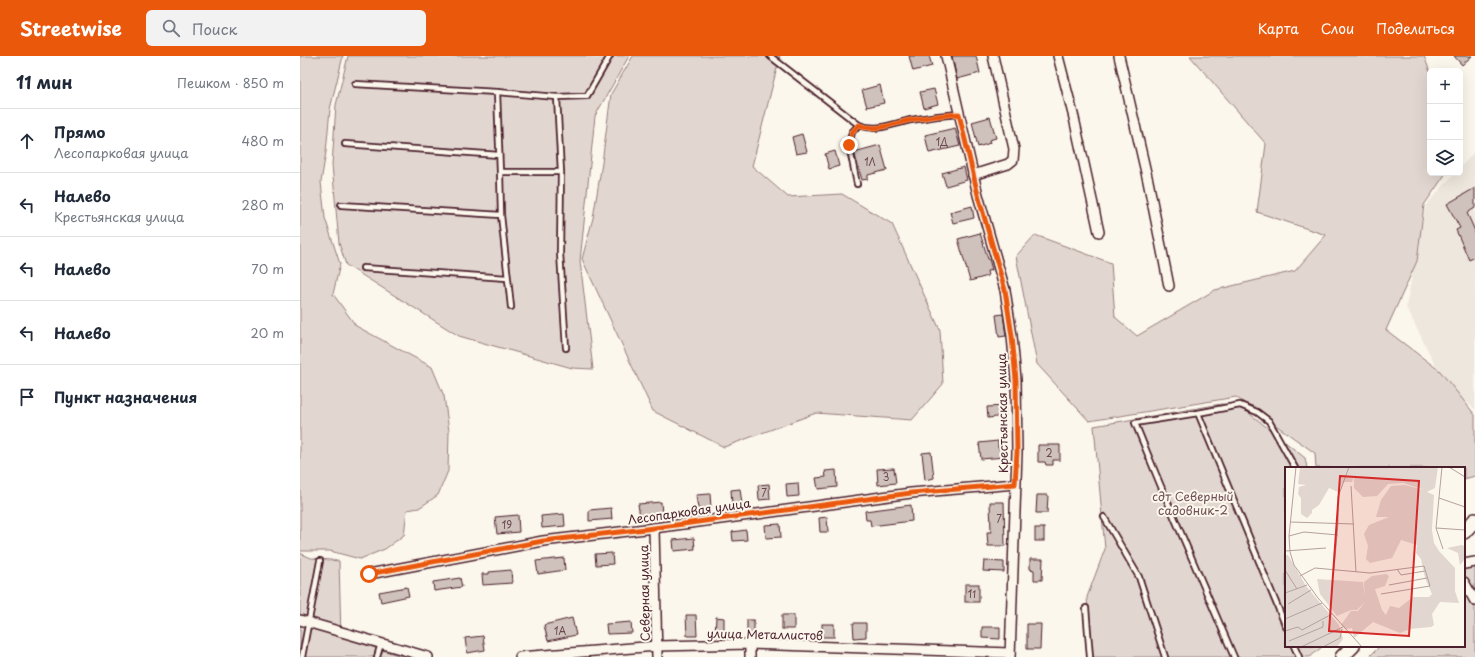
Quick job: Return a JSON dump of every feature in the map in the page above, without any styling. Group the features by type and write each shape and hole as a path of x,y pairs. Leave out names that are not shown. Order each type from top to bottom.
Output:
{"main road":[{"path":"1465,531 1475,520"}],"street":[{"name":"Крестьянская улица","path":"946,56 973,175 1005,290 1012,336 1016,380 1017,452 1010,655"},
{"path":"973,175 1008,164 1012,160 1014,149 993,56"},
{"path":"1058,56 1074,118 1099,232"},
{"path":"1119,56 1148,181 1169,286"},
{"name":"Лесопарковая улица","path":"369,574 543,541 654,528 911,493 1015,484"},
{"name":"Северная улица","path":"654,528 657,657"},
{"path":"1465,564 1475,562"},
{"path":"1465,584 1475,601"},
{"path":"304,621 428,657"},
{"path":"750,644 750,657"},
{"name":"улица Металлистов","path":"520,657 657,646 750,644 1010,655"}],"lane":[{"path":"355,84 557,97 587,96 610,56"},
{"path":"770,56 859,125 868,128 879,128 910,120 959,114"},
{"path":"497,92 501,215 511,307"},
{"path":"557,97 561,172 560,253 566,348"},
{"path":"857,184 849,145 852,132 859,125"},
{"path":"345,144 499,154"},
{"path":"500,172 561,172"},
{"path":"341,205 501,215"},
{"path":"363,268 508,278"},
{"path":"1234,657 1135,423 1240,405 1257,412 1269,421 1294,467"},
{"path":"1198,413 1285,625"},
{"path":"1104,517 1139,577 1165,657"},
{"path":"302,657 304,621 320,560"},
{"path":"1086,608 1090,657"},
{"path":"377,657 381,643"},
{"path":"1294,647 1299,657"}],"shaded area":[{"path":"1475,151 1475,409 1445,384 1406,307 1426,205 1452,176 1463,176 1463,165"}],"green space":[{"path":"300,56 343,56 330,109 326,152 321,182 325,218 340,264 333,294 356,326 432,367 444,396 449,431 448,471 438,495 419,508 407,510 404,535 385,549 360,559 330,551 300,551"},
{"path":"348,56 629,56 595,116 580,261 593,369 572,368 459,336 346,265 339,243 332,165 336,105"},
{"path":"633,56 780,56 752,166 788,197 842,194 892,224 940,330 943,384 912,420 816,413 724,447 653,411 582,259 593,218 611,94"},
{"path":"1190,56 1424,56 1428,68 1427,68 1427,176 1444,176 1424,205 1417,261 1386,330 1440,371 1475,415 1475,476 1465,479 1465,467 1316,467 1315,453 1236,397 1089,421 1037,364 1016,256 1035,235 1111,263 1115,317 1137,336 1215,290 1295,271 1326,235 1257,212 1266,144"},
{"name":"сдт Северный садовник-2","path":"1221,404 1239,405 1305,458 1307,467 1285,467 1285,647 1322,647 1310,657 1091,657 1087,597 1105,549 1094,426"},
{"path":"300,553 311,558 339,561 341,637 404,657 300,657"},
{"path":"1475,561 1475,657 1369,657 1379,647 1465,647 1465,566"}],"building":[{"path":"909,56 929,56 932,66 913,71"},
{"path":"952,56 976,56 980,73 957,79"},
{"path":"1454,56 1472,56 1462,65"},
{"path":"880,85 884,103 867,107 862,90"},
{"path":"934,89 938,104 924,108 920,92"},
{"path":"990,117 996,138 989,140 990,143 978,147 972,122"},
{"path":"955,128 960,146 929,153 925,135"},
{"path":"802,134 807,152 796,154 792,137"},
{"path":"880,145 887,170 868,175 868,179 862,180 854,152"},
{"path":"835,151 839,166 829,169 825,154"},
{"path":"964,167 967,180 946,186 942,173"},
{"path":"1475,188 1475,208 1467,213 1475,231 1475,257 1469,260 1456,230 1460,228 1447,204"},
{"path":"972,206 974,218 953,223 950,212"},
{"path":"980,233 992,270 987,271 988,276 970,281 958,239"},
{"path":"1003,314 1006,336 999,337 996,315"},
{"path":"1005,406 1005,416 988,418 987,407"},
{"path":"998,441 998,448 1004,447 1005,457 981,459 979,443"},
{"path":"1038,445 1060,445 1060,460 1053,460 1053,465 1046,465 1045,462 1038,462"},
{"path":"931,452 934,478 925,480 922,453"},
{"path":"894,468 896,483 878,485 877,469"},
{"path":"836,470 837,487 818,489 816,478 826,477 825,471"},
{"path":"798,483 799,496 787,497 786,484"},
{"path":"769,484 770,499 759,500 758,485"},
{"path":"740,489 742,504 732,504 731,490"},
{"path":"710,494 711,508 698,509 696,495"},
{"path":"1037,495 1048,495 1047,513 1036,513"},
{"path":"661,502 662,515 640,517 638,504"},
{"path":"990,502 1004,502 1005,546 988,546 987,532 991,532"},
{"path":"911,505 912,521 871,526 870,520 866,520 865,511"},
{"path":"611,508 612,519 589,521 589,510"},
{"path":"564,514 565,526 542,528 541,516"},
{"path":"518,515 519,532 497,534 495,517"},
{"path":"827,517 828,532 820,532 819,518"},
{"path":"780,524 781,537 766,538 765,525"},
{"path":"1035,528 1044,528 1044,541 1035,541"},
{"path":"746,530 747,540 733,541 732,532"},
{"path":"694,538 695,549 674,551 673,540"},
{"path":"612,553 613,564 596,565 595,554"},
{"path":"564,558 565,570 538,574 536,561"},
{"path":"1030,559 1043,559 1042,580 1034,580 1034,570 1030,569"},
{"path":"984,561 1004,562 1004,572 983,571"},
{"path":"511,570 512,583 483,585 482,574"},
{"path":"460,578 462,587 434,591 433,582"},
{"path":"965,584 979,584 979,602 965,602"},
{"path":"407,587 409,596 381,602 379,592"},
{"path":"686,615 696,615 697,636 687,636"},
{"path":"782,615 794,615 794,629 782,629"},
{"path":"716,617 724,618 724,636 715,636"},
{"path":"572,618 576,635 548,641 544,625"},
{"path":"747,620 754,620 754,636 747,636"},
{"path":"631,622 632,633 607,634 606,624"},
{"path":"853,623 866,623 866,637 854,638"},
{"path":"822,624 834,624 834,637 822,637"},
{"path":"1027,624 1041,624 1040,649 1027,649"},
{"path":"982,627 1000,627 1000,639 982,638"},
{"path":"483,636 485,650 467,653 465,638"}],"route":[{"path":"369,574 543,541 654,528 911,493 1015,484 1017,452 1016,380 1012,336 1005,290 978,195 959,114 910,120 879,128 868,128 859,125 852,132 849,145"}]}
